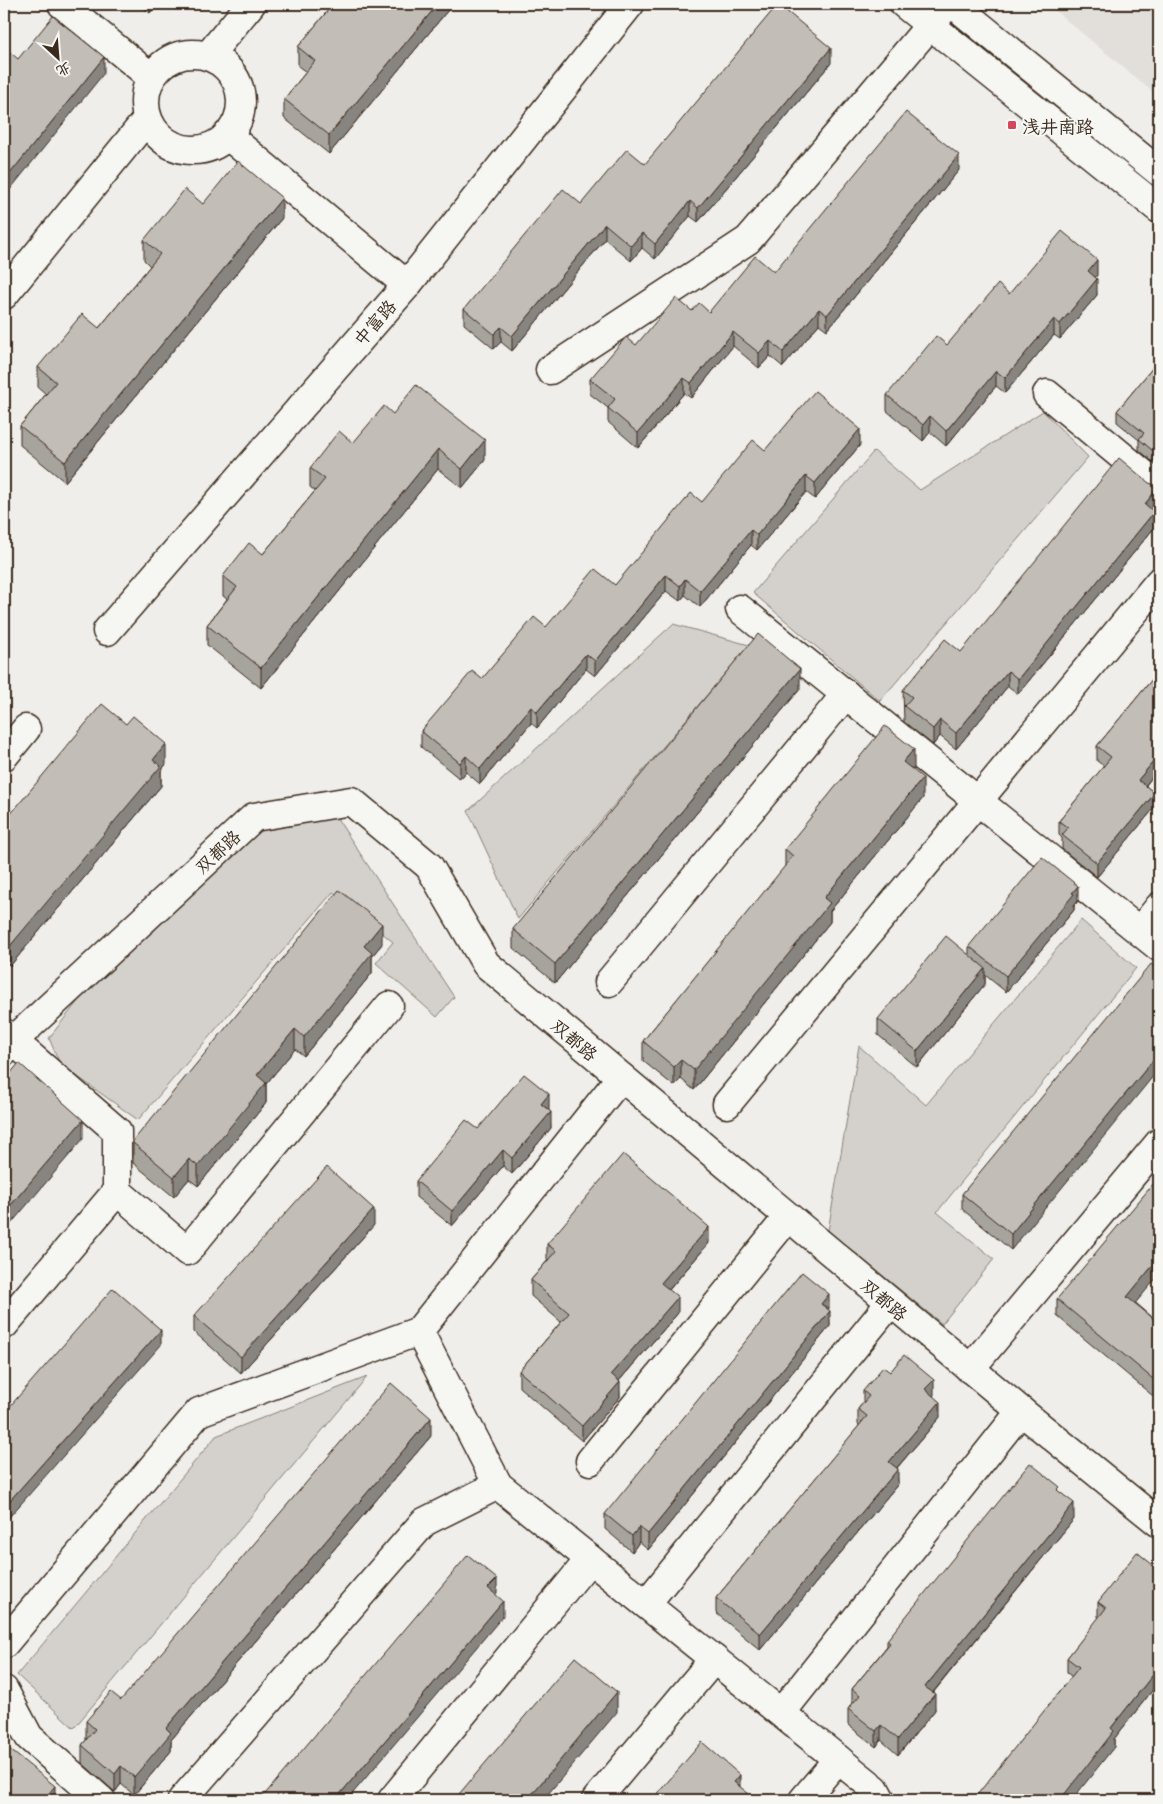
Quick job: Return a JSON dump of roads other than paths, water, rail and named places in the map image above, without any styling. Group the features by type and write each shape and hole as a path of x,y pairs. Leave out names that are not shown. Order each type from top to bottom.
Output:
{"street":[{"path":"62,4 151,77"},
{"path":"208,56 251,4"},
{"name":"中富路","path":"107,631 406,285 630,4"},
{"path":"904,4 1159,209"},
{"path":"550,370 748,240 948,4"},
{"path":"953,4 1159,172"},
{"path":"187,54 208,56 227,67 238,86 241,107 234,128 218,143 198,150 177,148 159,136 147,118 144,97 151,77 167,61 187,54"},
{"path":"4,295 147,118"},
{"path":"227,135 406,285"},
{"path":"1047,394 1159,487"},
{"path":"727,1104 1159,582"},
{"path":"740,609 1150,939 1159,907"},
{"path":"609,982 846,694"},
{"path":"4,756 26,729"},
{"name":"双都路","path":"7,1042 254,817 351,801 429,866 486,964 970,1369 1159,1523"},
{"path":"117,1191 187,1251 390,1006"},
{"path":"4,1324 117,1191 117,1131 7,1042"},
{"path":"4,1644 199,1412 419,1330 621,1077"},
{"path":"970,1369 1159,1143"},
{"path":"590,1461 788,1217"},
{"path":"646,1604 890,1302"},
{"path":"419,1330 498,1485 875,1789 881,1800"},
{"path":"781,1713 1021,1411"},
{"path":"182,1800 424,1522 498,1485"},
{"path":"392,1800 590,1559"},
{"path":"596,1800 714,1659"},
{"path":"4,1690 28,1737 101,1800"},
{"path":"803,1800 838,1759"}],"place":[{"name":"浅井南路","path":"1012,125"}]}
